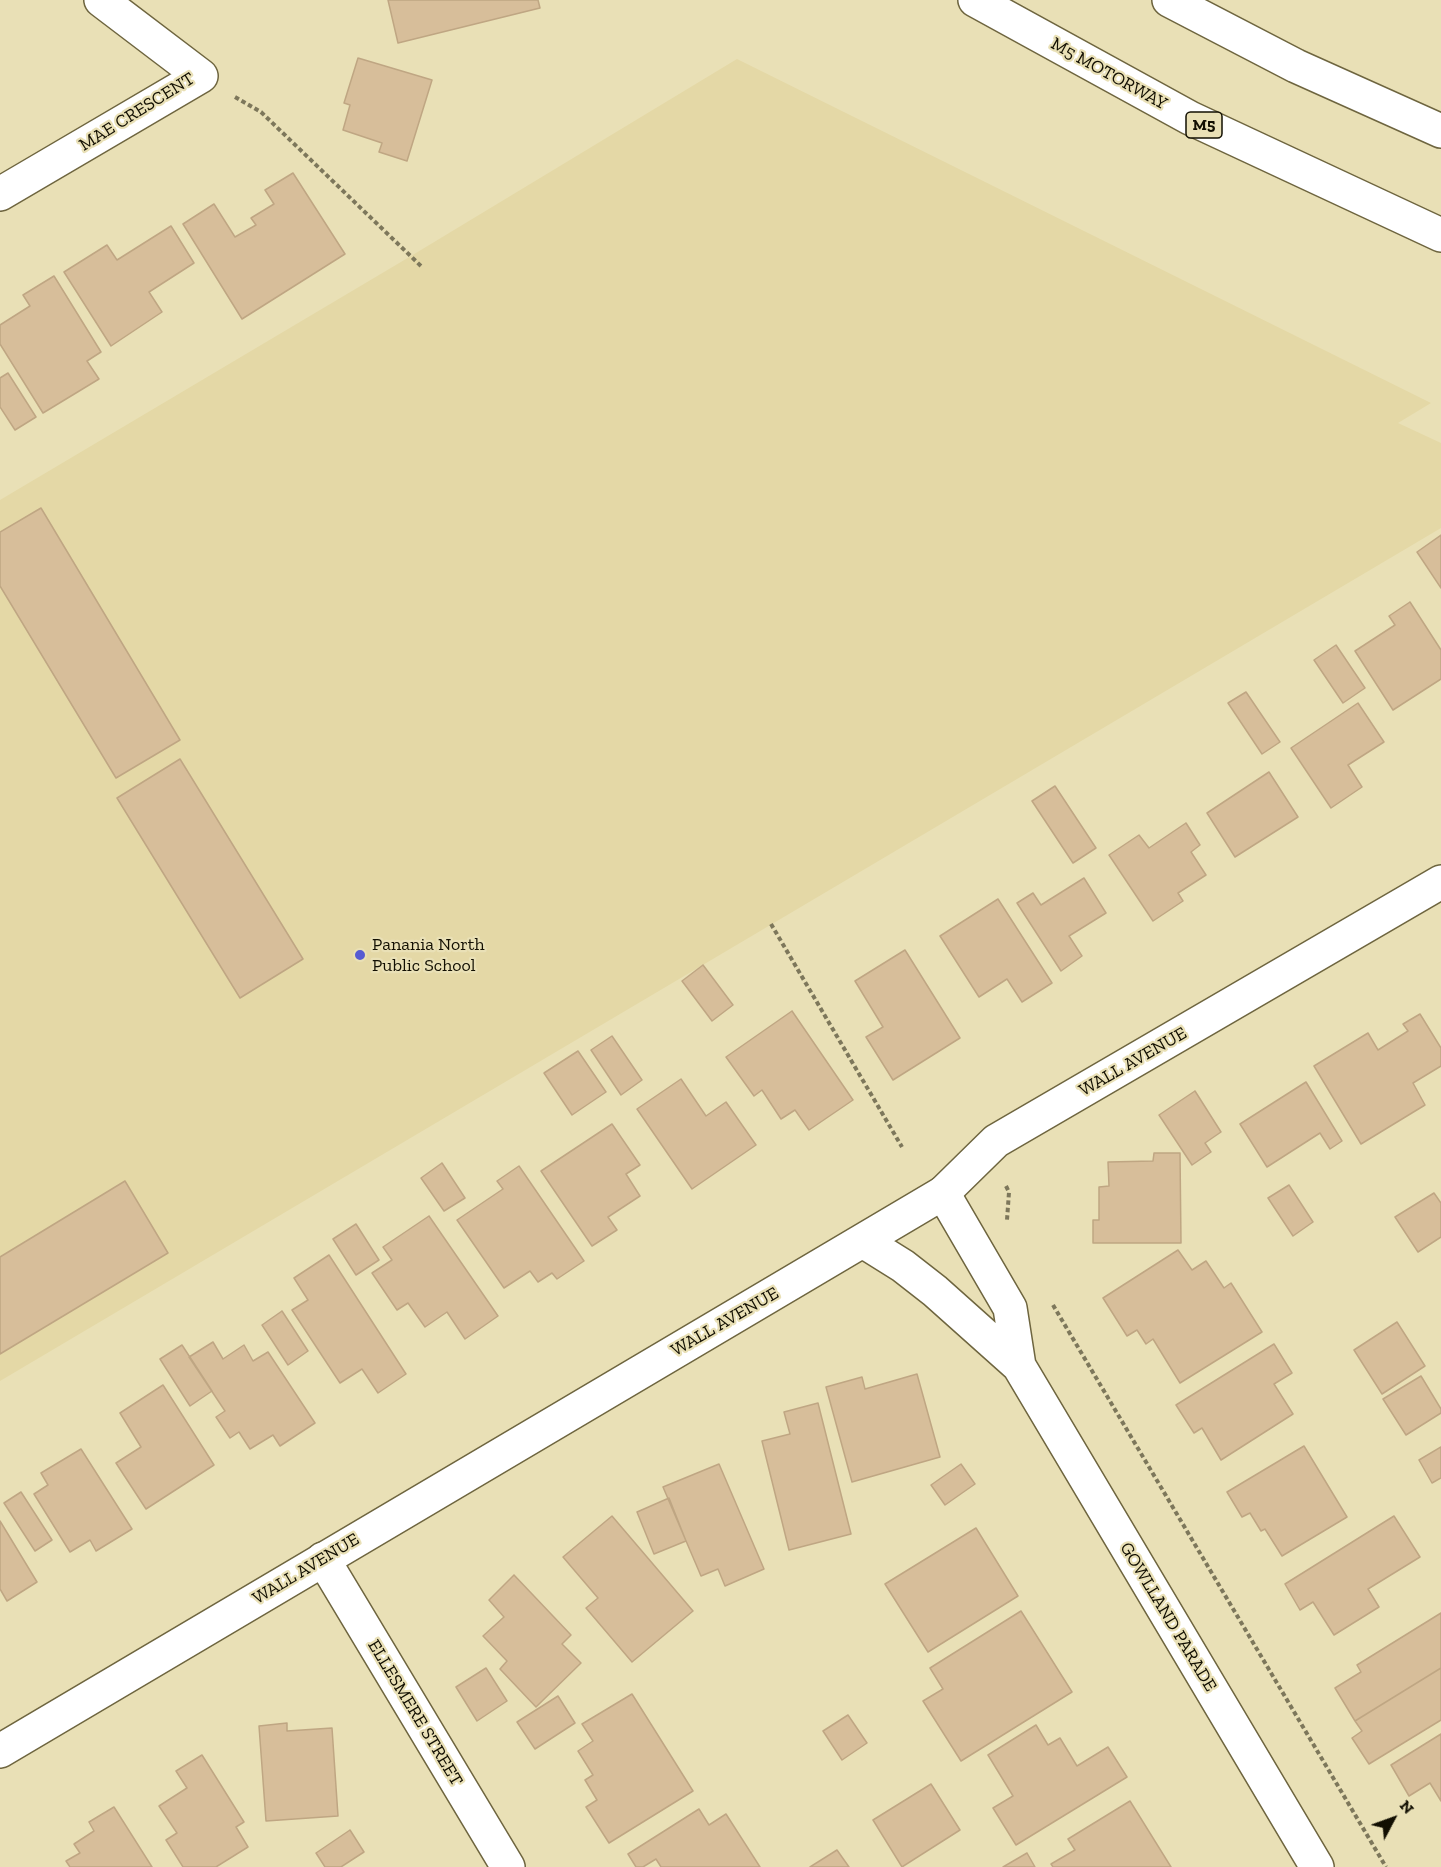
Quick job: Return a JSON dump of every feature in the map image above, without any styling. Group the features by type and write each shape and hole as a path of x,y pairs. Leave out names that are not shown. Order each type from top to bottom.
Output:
{"main road":[{"name":"MAE CRESCENT","path":"0,194 201,76 101,0"},
{"name":"M5 MOTORWAY","path":"975,0 1190,118 1441,235"},
{"path":"1169,0 1296,66 1441,131"},
{"name":"WALL AVENUE","path":"0,1751 943,1193 996,1141 1441,882"},
{"name":"GOWLLAND PARADE","path":"943,1193 1010,1308 1019,1366"},
{"name":"GOWLLAND PARADE","path":"863,1241 903,1266 935,1291 1019,1366 1317,1867"},
{"name":"ELLESMERE STREET","path":"323,1559 508,1867"}],"path":[{"path":"201,76 261,112 422,267"},
{"path":"771,924 902,1147"},
{"path":"986,1151 1009,1192 1006,1212 1008,1227"},
{"path":"1052,1305 1386,1867"}],"shaded area":[{"name":"Panania North Public School","path":"737,59 1431,403 1398,423 1441,443 1441,528 0,1381 0,500"}],"building":[{"path":"388,0 538,0 540,8 398,43"},
{"path":"358,58 432,80 407,161 379,152 382,143 343,130 350,105 344,103"},
{"path":"293,173 345,254 242,319 183,224 214,204 235,237 256,225 251,218 274,204 265,190"},
{"path":"171,226 194,263 149,292 162,312 111,346 64,272 107,245 117,260"},
{"path":"54,276 101,352 87,361 99,379 43,413 0,344 0,325 30,306 23,295"},
{"path":"8,373 36,417 15,430 0,407 0,378"},
{"path":"41,508 180,740 116,778 0,586 0,532"},
{"path":"1441,535 1441,588 1417,552"},
{"path":"1410,602 1441,650 1441,679 1393,710 1355,651 1395,625 1389,616"},
{"path":"1336,645 1365,688 1343,703 1314,660"},
{"path":"1246,692 1280,742 1262,754 1228,703"},
{"path":"1358,703 1384,742 1348,765 1362,787 1331,808 1291,748"},
{"path":"180,759 303,959 240,998 117,798"},
{"path":"1269,772 1298,817 1235,857 1207,813"},
{"path":"1055,786 1096,848 1073,863 1032,801"},
{"path":"1186,823 1200,845 1191,852 1206,875 1178,893 1183,901 1153,921 1109,855 1139,835 1149,848"},
{"path":"1084,878 1106,913 1069,936 1082,956 1061,971 1017,903 1033,893 1041,905"},
{"path":"998,899 1052,983 1022,1002 1007,979 979,997 940,936"},
{"path":"905,950 960,1038 893,1080 866,1037 883,1027 855,981"},
{"path":"703,965 733,1005 712,1021 682,981"},
{"path":"792,1011 853,1100 809,1130 795,1110 781,1119 762,1090 754,1096 726,1057"},
{"path":"1420,1014 1441,1048 1441,1066 1413,1083 1425,1105 1361,1144 1314,1066 1368,1033 1378,1050 1408,1031 1403,1024"},
{"path":"612,1036 642,1080 621,1095 591,1050"},
{"path":"578,1051 606,1092 572,1115 544,1073"},
{"path":"681,1079 706,1116 726,1102 756,1145 692,1189 637,1109"},
{"path":"1306,1082 1342,1141 1330,1149 1320,1133 1267,1167 1240,1124"},
{"path":"1195,1091 1221,1132 1205,1143 1211,1152 1192,1165 1159,1115"},
{"path":"612,1124 640,1165 626,1174 640,1196 608,1217 617,1230 592,1246 541,1171"},
{"path":"1154,1153 1180,1153 1181,1243 1093,1243 1093,1220 1099,1220 1099,1187 1109,1186 1108,1162 1153,1161"},
{"path":"442,1163 465,1198 444,1211 421,1178"},
{"path":"519,1166 584,1261 557,1279 552,1273 538,1282 530,1271 504,1288 457,1220 503,1189 497,1181"},
{"path":"125,1181 168,1253 0,1354 0,1257"},
{"path":"1289,1185 1313,1222 1293,1236 1268,1198"},
{"path":"1434,1193 1441,1203 1441,1237 1418,1252 1395,1217"},
{"path":"429,1216 498,1316 465,1339 447,1312 425,1327 408,1303 397,1310 372,1273 392,1260 383,1247"},
{"path":"356,1224 379,1260 356,1275 333,1239"},
{"path":"1178,1250 1192,1270 1206,1261 1224,1288 1231,1283 1262,1332 1180,1383 1153,1339 1146,1344 1137,1330 1127,1336 1103,1298"},
{"path":"329,1255 406,1374 378,1393 362,1369 340,1383 292,1310 308,1300 294,1278"},
{"path":"282,1311 308,1351 288,1365 262,1325"},
{"path":"1397,1322 1425,1366 1382,1394 1354,1350"},
{"path":"213,1342 223,1359 244,1345 253,1361 268,1352 315,1423 280,1446 273,1435 250,1449 239,1432 230,1438 216,1417 225,1411 189,1357"},
{"path":"1274,1344 1292,1373 1274,1384 1293,1414 1221,1460 1202,1428 1194,1433 1176,1405"},
{"path":"182,1345 212,1391 190,1406 160,1359"},
{"path":"917,1374 940,1457 852,1482 826,1387 862,1377 865,1389"},
{"path":"1421,1376 1441,1409 1441,1413 1406,1435 1383,1399"},
{"path":"163,1385 214,1465 146,1509 116,1463 141,1447 120,1413"},
{"path":"818,1403 851,1534 789,1550 762,1441 790,1434 784,1412"},
{"path":"1304,1446 1347,1517 1282,1556 1265,1529 1261,1531 1250,1513 1242,1517 1227,1492"},
{"path":"1441,1447 1441,1478 1432,1483 1419,1460"},
{"path":"81,1449 132,1529 96,1551 90,1540 70,1552 34,1494 48,1485 41,1473"},
{"path":"719,1464 764,1569 725,1586 718,1569 701,1576 663,1487"},
{"path":"961,1464 975,1484 945,1505 931,1485"},
{"path":"21,1492 52,1540 35,1551 4,1503"},
{"path":"669,1498 686,1541 654,1554 637,1512"},
{"path":"612,1516 693,1611 632,1662 586,1608 598,1598 563,1557"},
{"path":"1394,1516 1420,1557 1368,1589 1379,1607 1334,1635 1313,1602 1300,1610 1285,1584"},
{"path":"0,1521 37,1582 7,1601 0,1589"},
{"path":"976,1528 1018,1596 928,1652 885,1584"},
{"path":"514,1575 571,1635 562,1644 581,1663 536,1707 500,1669 507,1661 483,1636 504,1617 489,1600"},
{"path":"1021,1611 1072,1692 961,1761 923,1701 943,1689 930,1668"},
{"path":"1441,1613 1441,1668 1355,1721 1335,1688 1361,1672 1357,1665"},
{"path":"486,1668 507,1701 477,1721 456,1687"},
{"path":"1441,1668 1441,1720 1369,1764 1352,1738 1362,1731 1355,1721"},
{"path":"632,1694 693,1791 609,1843 586,1807 597,1800 585,1780 593,1775 578,1751 593,1741 582,1724"},
{"path":"558,1696 575,1723 535,1749 517,1722"},
{"path":"848,1715 867,1743 842,1760 823,1731"},
{"path":"287,1723 287,1731 332,1728 338,1816 266,1821 259,1726"},
{"path":"1036,1725 1048,1745 1060,1738 1077,1766 1108,1747 1127,1777 1016,1845 993,1808 1013,1796 988,1755"},
{"path":"1441,1734 1441,1801 1430,1783 1409,1796 1391,1765"},
{"path":"202,1755 244,1822 236,1827 248,1847 216,1867 183,1867 166,1840 177,1833 159,1806 187,1788 176,1771"},
{"path":"931,1784 960,1830 902,1867 873,1820"},
{"path":"1130,1801 1171,1867 1053,1867 1051,1864 1075,1850 1068,1839"},
{"path":"114,1807 152,1867 70,1867 66,1861 80,1853 74,1844 94,1831 89,1822"},
{"path":"699,1809 709,1825 726,1814 760,1867 661,1867 656,1859 643,1867 636,1867 628,1854"},
{"path":"350,1830 364,1852 341,1867 325,1867 316,1853"},
{"path":"837,1850 849,1867 810,1867"},
{"path":"1027,1853 1035,1867 1003,1867"}],"place":[{"name":"Panania North Public School","path":"360,955"}]}
